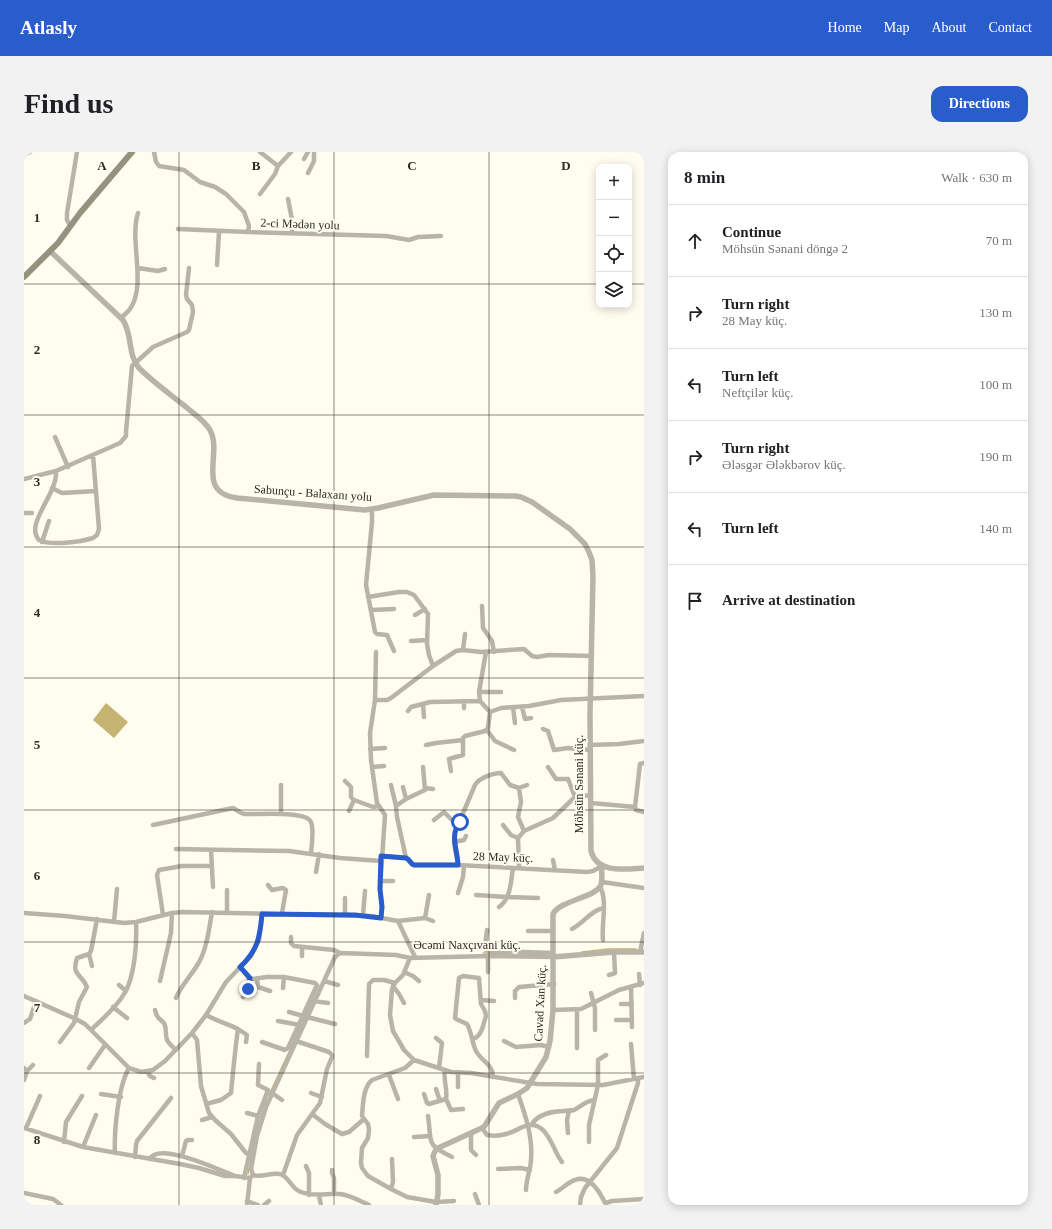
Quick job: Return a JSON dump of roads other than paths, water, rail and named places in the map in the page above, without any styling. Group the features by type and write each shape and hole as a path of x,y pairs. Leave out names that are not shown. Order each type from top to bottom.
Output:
{"main road":[{"path":"25,274 50,251 132,152"}],"street":[{"path":"24,155 30,152"},
{"path":"70,225 67,220 67,213 77,152"},
{"name":"2-ci Mədən yolu","path":"154,152 158,166 184,170 200,182 215,187 226,194 244,212 249,226 248,232 386,236 409,240 418,237 441,236"},
{"path":"260,152 278,166"},
{"path":"260,194 275,174 278,166 291,152"},
{"path":"304,159 308,152"},
{"path":"308,173 314,161 314,152"},
{"path":"288,199 292,220 292,233"},
{"path":"121,318 131,308 136,291 138,268 135,234 138,213"},
{"path":"178,229 219,232 248,232"},
{"path":"217,265 219,232"},
{"path":"50,251 125,323 129,334 131,353 135,363"},
{"path":"138,268 158,272 165,269"},
{"path":"24,479 68,467 120,444 126,436 131,370 135,363 152,347 189,330 193,308 186,295 189,268"},
{"name":"Sabunçu - Balaxanı yolu","path":"135,363 147,376 201,420 210,430 214,445 213,480 216,487 222,494 231,498 358,510 372,509 428,495 443,494 514,496 526,499 537,506 578,536 585,544 589,552 593,572 592,656"},
{"path":"55,438 68,467"},
{"path":"31,536 42,542 54,543 88,540 97,535 99,529 94,455"},
{"path":"39,502 52,488 57,476 56,471"},
{"path":"52,488 62,493 96,491"},
{"path":"29,519 36,508"},
{"path":"372,509 366,579 368,597 376,632 377,634 386,635 394,651"},
{"path":"24,513 32,513"},
{"path":"42,542 49,522"},
{"path":"368,597 407,592 414,594 428,614 429,621 427,640 429,655 433,666"},
{"path":"482,606 483,628 492,641 494,652"},
{"path":"371,610 394,609"},
{"path":"415,615 425,609"},
{"path":"463,650 465,634"},
{"path":"411,641 427,640"},
{"path":"376,700 387,700 391,698 433,666 456,651 494,652 524,649 532,656 537,657 548,655 592,656"},
{"path":"376,652 376,700 370,732 370,749 376,798 385,815 380,881 382,907 381,918"},
{"path":"486,652 479,692 480,701 490,712"},
{"name":"Möhsün Sənani küç.","path":"592,656 590,700 591,851 594,859 602,866"},
{"path":"479,692 501,692"},
{"path":"490,712 501,708 522,707 562,700 590,700 644,696"},
{"path":"408,711 411,707 439,701 480,701"},
{"path":"464,701 464,708"},
{"path":"423,704 424,717"},
{"path":"513,707 515,723"},
{"path":"522,707 525,719 531,718"},
{"path":"490,712 487,730 495,741 514,750"},
{"path":"543,729 548,731 554,750 644,741"},
{"path":"451,771 449,759 463,755 463,740 465,736 482,733 487,730"},
{"path":"426,745 463,740"},
{"path":"370,749 385,748"},
{"path":"635,808 640,764 644,763"},
{"path":"372,767 384,766"},
{"path":"423,768 425,788"},
{"path":"548,768 556,779 568,779 575,797"},
{"path":"458,865 454,842 455,832 478,781 497,773 501,773 510,785 519,788 527,784"},
{"path":"345,781 351,787 351,796 354,800 373,807 379,806"},
{"path":"281,785 281,814"},
{"path":"391,785 406,858"},
{"path":"403,788 406,798"},
{"path":"396,806 406,798 425,790 425,788 433,788"},
{"path":"519,788 521,802 518,817 524,831"},
{"path":"519,868 518,838 524,831 553,818 575,797 591,795"},
{"path":"350,810 354,800"},
{"path":"591,803 635,808 636,810 644,812"},
{"path":"153,825 233,808 242,814 281,814 304,816 311,822 311,853"},
{"path":"434,820 444,812 457,825"},
{"path":"503,825 511,835 518,838"},
{"path":"454,842 464,840 466,836"},
{"name":"28 May küç.","path":"176,849 289,851 340,858 406,858 409,859 411,864 414,865 458,865 590,872 602,866"},
{"path":"211,850 213,888"},
{"path":"316,872 319,854"},
{"path":"553,860 554,870"},
{"path":"163,916 158,875 160,870 182,866 211,866"},
{"path":"458,893 464,866"},
{"path":"603,940 602,930 604,920 601,885 602,866 613,869 644,868"},
{"path":"499,907 507,897 513,868"},
{"path":"380,881 393,880"},
{"path":"268,885 272,890 283,888 286,890 282,914"},
{"path":"601,885 644,888"},
{"name":"Cavad Xan küç.","path":"436,1149 482,1128 486,1125 499,1103 525,1090 530,1083 546,1057 549,1047 554,984 552,931 553,914 556,909 590,893 601,885"},
{"path":"114,922 118,889"},
{"path":"227,890 228,913"},
{"path":"363,915 365,891"},
{"path":"425,918 429,894"},
{"path":"476,895 538,898"},
{"path":"344,898 344,915"},
{"path":"572,929 579,926 587,917 603,908"},
{"path":"176,998 180,988 188,979 202,955 212,912"},
{"path":"24,913 97,919 114,922 136,922 172,914 212,912 363,915 398,921 425,918 433,921"},
{"path":"160,981 171,933 172,914"},
{"path":"24,996 76,1019 91,1030 129,1068 136,1071 147,1071 160,1066 192,1033 206,1015 220,990 251,956 256,948 261,932 262,914"},
{"path":"92,966 89,954 97,919"},
{"path":"398,921 412,957 404,972 394,985 390,1008 392,1028 402,1047 414,1060 445,1071 471,1073 530,1083 598,1085 644,1077"},
{"path":"91,1030 126,991 131,976 136,946 136,922"},
{"path":"487,930 485,946 486,950 488,951 553,955"},
{"path":"528,931 552,931"},
{"path":"642,952 644,933"},
{"path":"291,937 292,945 302,948 302,956"},
{"name":"Əcəmi Naxçıvani küç.","path":"302,948 334,950 340,953 412,957 642,952"},
{"path":"609,975 615,973 614,952"},
{"path":"305,1016 340,953"},
{"path":"60,1042 76,1019 79,1002 87,987 75,971 76,960 79,957 89,954"},
{"path":"488,956 488,972"},
{"path":"240,967 250,978 284,977 317,984 301,1025 287,1049 262,1042"},
{"path":"404,972 419,981"},
{"path":"553,1010 577,1010 593,1004 619,990 642,984 639,974"},
{"path":"473,1040 479,1037 486,1016 480,1000 478,977 463,976 459,978 455,1018 467,1024 477,1052 492,1068 493,1077"},
{"path":"283,988 284,977"},
{"path":"243,997 248,989 250,978"},
{"path":"257,978 258,987 270,991"},
{"path":"367,1056 369,984 373,980 384,980 394,985 404,1003"},
{"path":"324,981 338,985"},
{"path":"515,998 519,987 554,984"},
{"path":"119,985 126,991"},
{"path":"631,987 632,1027"},
{"path":"590,993 595,1010 595,1030"},
{"path":"480,1000 494,1001"},
{"path":"24,1023 28,1022 30,1019 36,1001"},
{"path":"314,1001 328,1004"},
{"path":"621,1004 632,1004"},
{"path":"113,1007 127,1018"},
{"path":"155,1010 157,1017 165,1027 168,1042 176,1050"},
{"path":"577,1010 577,1048"},
{"path":"289,1012 335,1024"},
{"path":"206,1015 221,1023 230,1025 247,1035 246,1042"},
{"path":"616,1020 632,1020"},
{"path":"278,1021 301,1025"},
{"path":"249,1177 257,1136 263,1116 296,1041 301,1025"},
{"path":"206,1104 221,1100 231,1093 238,1029"},
{"path":"192,1033 197,1040 201,1086 206,1104 212,1117 231,1134 249,1155"},
{"path":"436,1038 442,1043 439,1068"},
{"path":"282,1175 288,1164 297,1135 319,1105 332,1054 296,1041"},
{"path":"504,1041 516,1047 541,1045 549,1047"},
{"path":"580,1205 584,1190 617,1148 638,1083 631,1044"},
{"path":"89,1068 106,1045"},
{"path":"589,1142 589,1125 598,1085 598,1060 606,1055"},
{"path":"414,1060 408,1066 372,1080 368,1084 362,1116 368,1124 369,1130 368,1138 362,1148 362,1168 369,1177 412,1198 436,1203 454,1201"},
{"path":"258,1205 247,1203 249,1155 258,1116 268,1090 258,1085 259,1064"},
{"path":"24,1080 26,1069 33,1065"},
{"path":"115,1153 120,1097 123,1080 129,1068"},
{"path":"147,1071 150,1076 154,1078"},
{"path":"445,1071 444,1081 447,1094 446,1099 451,1110 463,1109"},
{"path":"458,1072 458,1087"},
{"path":"389,1074 398,1099"},
{"path":"436,1089 440,1101"},
{"path":"311,1092 322,1097"},
{"path":"272,1093 282,1100"},
{"path":"101,1094 120,1097"},
{"path":"424,1094 427,1103 429,1104 446,1099"},
{"path":"518,1094 530,1125 532,1151 526,1190"},
{"path":"40,1096 25,1128 64,1142 83,1147 199,1168 225,1176 249,1177 274,1174 282,1175 294,1188 309,1195 344,1195 369,1205"},
{"path":"64,1142 66,1122 82,1096"},
{"path":"135,1157 137,1141 171,1098"},
{"path":"482,1128 487,1135 500,1136 530,1125 544,1114 569,1111 586,1102 594,1100"},
{"path":"568,1132 567,1120 569,1111"},
{"path":"247,1113 258,1116"},
{"path":"312,1114 342,1134 349,1132 364,1119"},
{"path":"83,1147 96,1115"},
{"path":"428,1116 432,1144 436,1149 452,1157"},
{"path":"202,1120 212,1117"},
{"path":"530,1125 541,1128 545,1132 562,1162"},
{"path":"471,1134 471,1150 476,1154"},
{"path":"414,1137 430,1136"},
{"path":"182,1156 186,1141 192,1140"},
{"path":"436,1149 433,1156 438,1175 438,1194 436,1203"},
{"path":"149,1159 154,1154 158,1153 182,1156 234,1176"},
{"path":"391,1189 393,1182 392,1159"},
{"path":"306,1166 309,1173 309,1195"},
{"path":"498,1169 521,1168 530,1170"},
{"path":"332,1170 334,1178 334,1194"},
{"path":"556,1192 575,1180 584,1180 591,1182 606,1204 615,1200 644,1199"},
{"path":"24,1193 53,1199 61,1205"},
{"path":"475,1194 479,1205"},
{"path":"319,1196 321,1205"},
{"path":"264,1205 269,1201"}],"waterway":[{"path":"582,952 608,949 636,949"},
{"path":"483,953 509,954"},
{"path":"303,1022 312,1001"},
{"path":"269,1095 301,1026"},
{"path":"259,1123 262,1114"},
{"path":"248,1174 249,1168"}]}
